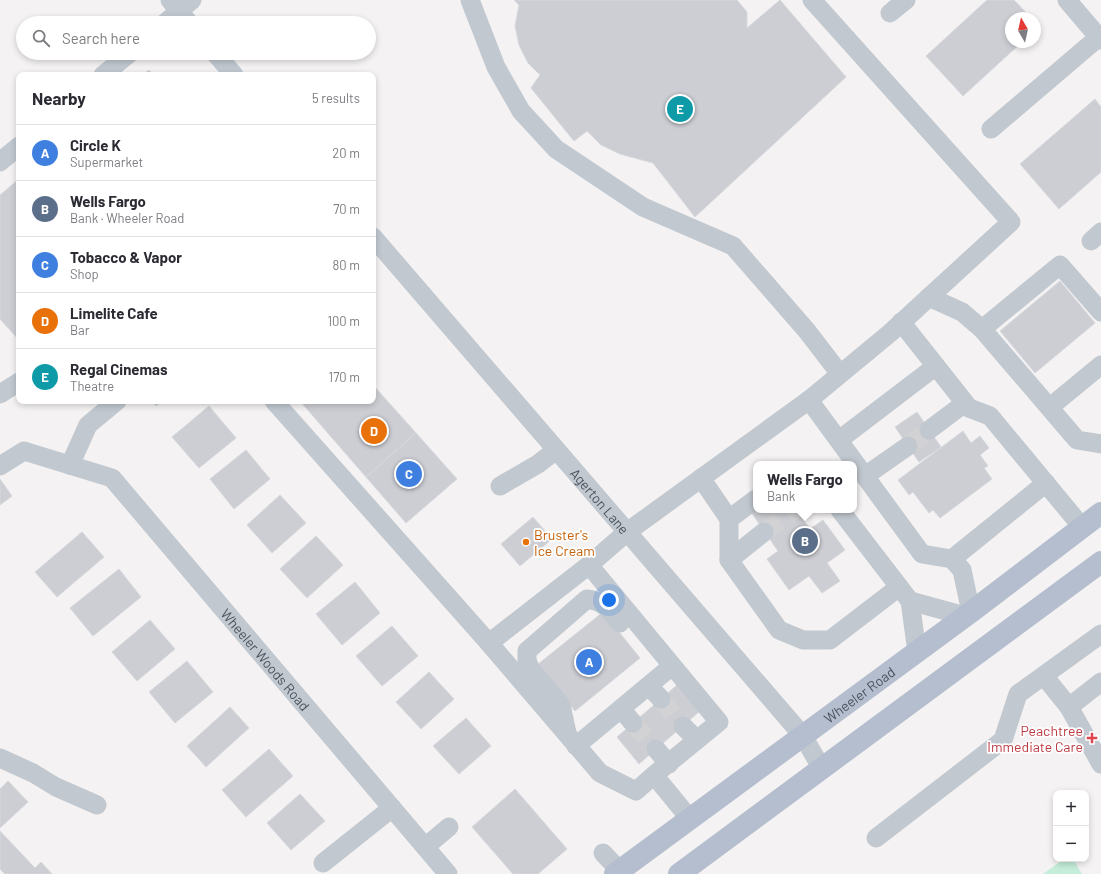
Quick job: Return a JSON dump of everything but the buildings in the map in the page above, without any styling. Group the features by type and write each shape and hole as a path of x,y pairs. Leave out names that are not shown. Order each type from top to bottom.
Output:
{"main road":[{"name":"Wheeler Road","path":"617,872 917,652 1101,513"},
{"path":"679,874 1101,562"}],"street":[{"path":"470,0 496,67 521,111 556,149 643,207 733,246 807,331 840,374"},
{"path":"489,643 589,565 626,532 809,400 902,322 1011,222 812,0"},
{"path":"890,14 906,0"},
{"path":"991,129 1100,38 1067,0"},
{"path":"108,72 122,60"},
{"path":"221,60 231,72"},
{"path":"0,162 16,149"},
{"name":"Agerton Lane","path":"376,240 803,736 822,769"},
{"path":"982,329 1060,265 1101,312"},
{"path":"929,297 962,312 982,329 1078,440 1101,444"},
{"path":"902,322 969,408 990,416 1082,527"},
{"path":"1050,407 1101,365"},
{"path":"839,440 936,366"},
{"path":"0,394 16,384"},
{"path":"809,400 854,461"},
{"path":"929,430 965,403"},
{"path":"70,466 88,425 114,404"},
{"path":"277,404 489,643 600,773 636,791 719,722 589,565"},
{"path":"865,476 908,446"},
{"name":"Wheeler Woods Road","path":"0,466 24,450 70,466 112,478 446,873"},
{"path":"500,486 538,464 556,450"},
{"path":"701,478 728,519 728,560 779,630 803,640 830,640 904,594 968,614 962,570 952,559 922,554 857,465"},
{"path":"952,559 1046,483"},
{"path":"728,519 753,501"},
{"path":"842,513 904,594 917,652"},
{"path":"728,560 764,532"},
{"path":"572,741 561,705 530,668 527,660 527,651 588,600 593,600 604,604 645,651 667,660"},
{"path":"876,838 1003,740 1018,694 1101,634"},
{"path":"572,741 621,709 655,692 667,660"},
{"path":"1044,676 1069,707 1101,764"},
{"path":"1069,707 1101,682"},
{"path":"621,709 633,723"},
{"path":"683,726 697,740"},
{"path":"656,749 662,770 690,819"},
{"path":"0,758 32,773 56,787 97,805"},
{"path":"323,862 392,808"},
{"path":"425,847 449,827"},
{"path":"603,853 617,872"}],"green space":[{"path":"1060,862 1075,862 1082,874 1043,874"}],"tunnel":[{"path":"908,446 929,430"},
{"path":"764,532 790,513"},
{"path":"661,699 683,726"},
{"path":"633,723 656,749"}],"place":[{"name":"Regal Cinemas","path":"680,109"},
{"name":"Limelite Cafe","path":"374,431"},
{"name":"Tobacco & Vapor","path":"409,474"},
{"name":"Wells Fargo","path":"805,541"},
{"name":"Bruster's Ice Cream","path":"526,542"},
{"name":"Circle K","path":"589,662"},
{"name":"Peachtree Immediate Care","path":"1092,738"}]}
